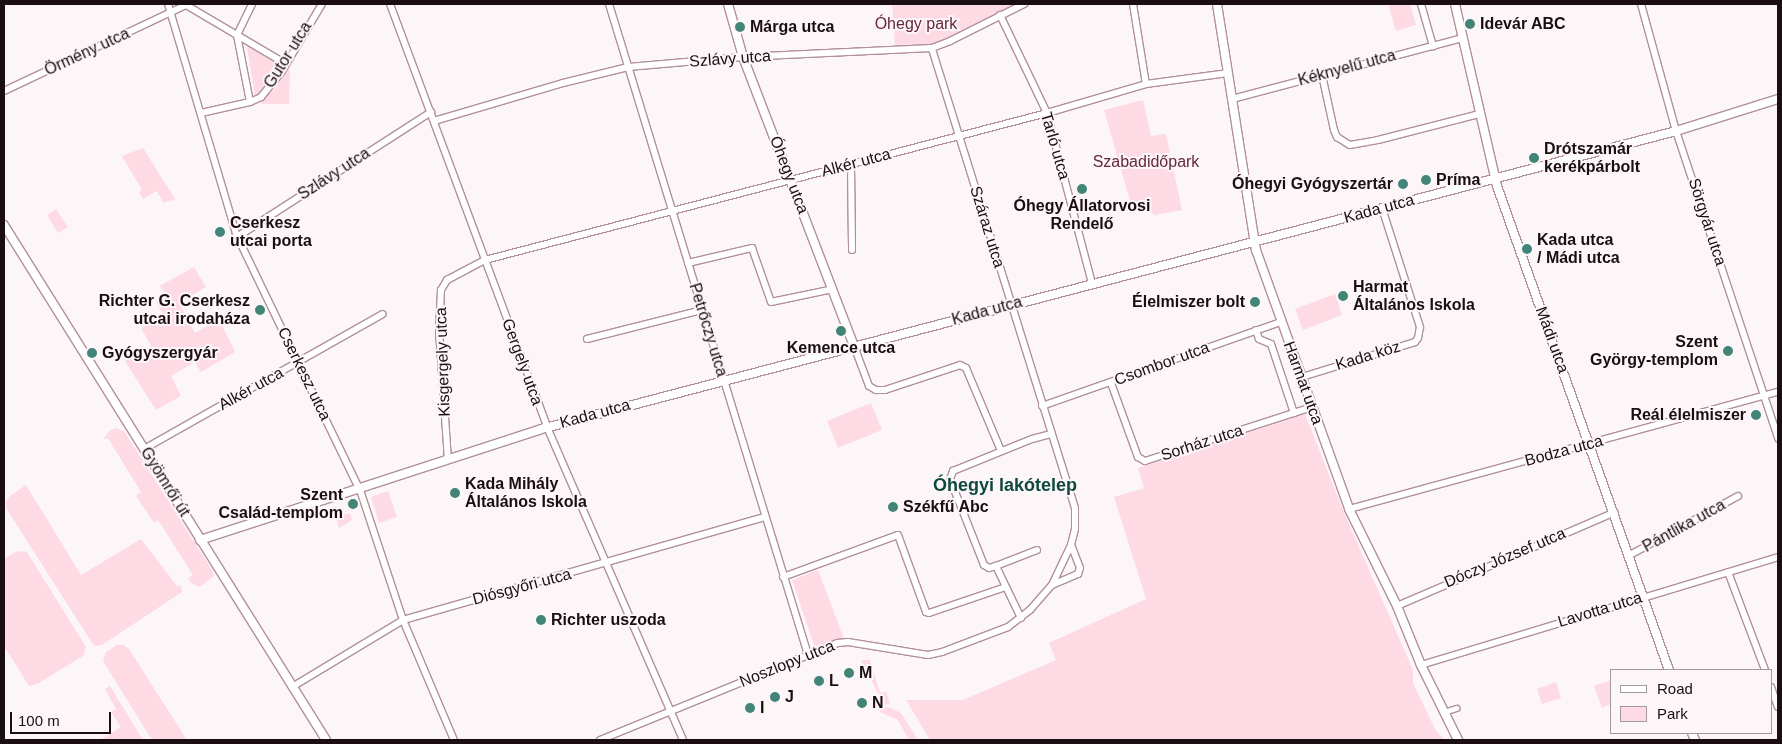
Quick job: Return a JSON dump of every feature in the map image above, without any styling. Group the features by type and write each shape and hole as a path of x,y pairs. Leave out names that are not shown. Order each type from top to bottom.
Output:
{"street":[{"name":"Cserkesz utca","path":"168,4 238,237 360,490 403,620 454,740"},
{"path":"201,113 250,102 237,35 252,4"},
{"name":"Gutor utca","path":"250,102 261,97 270,88 322,4"},
{"name":"Gergely utca","path":"390,4 547,427 683,740"},
{"name":"Petrőczy utca","path":"609,4 808,656"},
{"name":"Óhegy utca","path":"728,4 743,57 854,346"},
{"name":"Szlávy utca","path":"434,121 563,83 628,67 743,57 932,48 1024,4"},
{"path":"1133,4 1146,84"},
{"name":"Harmat utca","path":"1217,4 1254,242 1349,509 1397,606 1421,665 1458,740"},
{"path":"1421,4 1433,46"},
{"name":"Mádi utca","path":"1458,4 1462,38 1495,179 1615,512 1642,597 1669,669"},
{"name":"Sörgyár utca","path":"1641,4 1676,131 1778,438"},
{"name":"Örmény utca","path":"4,91 187,5"},
{"path":"187,5 286,64"},
{"name":"Tarló utca","path":"1000,15 1047,113 1092,283"},
{"name":"Kéknyelű utca","path":"1232,99 1462,38"},
{"name":"Száraz utca","path":"932,48 1042,406"},
{"name":"Alkér utca","path":"484,260 1047,113 1146,84 1228,73"},
{"path":"1322,75 1334,130 1337,137 1350,145 1378,140 1479,114"},
{"name":"Kada utca","path":"200,540 360,490 547,427 1676,131 1778,99"},
{"name":"Szlávy utca","path":"238,237 431,112"},
{"path":"851,165 852,250"},
{"name":"Kada köz","path":"1302,378 1415,342 1420,327 1382,208"},
{"name":"Gyömrői út","path":"4,225 326,740"},
{"path":"688,263 752,248 771,302 832,289"},
{"name":"Kisgergely utca","path":"448,460 439,331 441,290 447,280 484,260"},
{"path":"587,339 702,310"},
{"name":"Alkér utca","path":"144,449 383,314"},
{"name":"Csombor utca","path":"1042,406 1281,322"},
{"path":"1256,330 1259,339 1271,344 1294,413"},
{"path":"854,346 869,386 876,390 885,390 960,365 966,368 1001,452"},
{"name":"Sorház utca","path":"1111,383 1138,457 1145,461 1312,407"},
{"name":"Bodza utca","path":"1349,509 1778,392"},
{"name":"Noszlopy utca","path":"600,740 838,643 848,642 913,654 935,653 1008,627 1021,618 1052,585 1071,545 1075,529 1075,508 1042,406"},
{"path":"1037,550 989,568 984,565 950,479 953,471 1051,434"},
{"name":"Pántlika utca","path":"1630,555 1738,496"},
{"name":"Dóczy József utca","path":"1397,606 1615,512"},
{"name":"Diósgyőri utca","path":"292,687 403,620 606,564 765,517"},
{"path":"783,577 898,536 926,612 929,614 1006,586"},
{"name":"Noszlopy utca","path":"1052,585 1078,574 1080,568 1071,545"},
{"name":"Lavotta utca","path":"1421,665 1778,557"},
{"path":"996,566 1021,618"},
{"path":"1728,572 1764,669"},
{"path":"1772,690 1778,707"},
{"path":"1444,712 1456,708"}],"green space":[{"name":"Óhegy park","path":"892,4 1017,4 951,37 931,44 895,45"},
{"path":"1388,4 1410,4 1416,25 1396,31"},
{"path":"249,44 284,65 260,95 255,97 247,47"},
{"path":"287,69 290,70 289,104 262,104 261,101 274,90"},
{"name":"Szabadidőpark","path":"1143,100 1151,136 1166,134 1182,210 1155,215 1130,201 1104,110"},
{"path":"143,148 175,199 163,203 157,191 143,199 139,193 142,190 122,156"},
{"path":"56,209 68,227 58,233 47,215"},
{"path":"194,267 206,287 179,303 195,333 219,319 235,352 201,372 195,362 171,376 181,396 156,410 125,361 151,346 141,328 163,314 156,301 167,295 160,286"},
{"path":"1335,294 1342,315 1303,330 1295,309"},
{"path":"871,403 882,430 838,448 827,421"},
{"path":"1305,414 1345,515 1413,670 1413,683 1435,729 1444,740 930,740 906,700 963,700 1056,660 1049,643 1146,599 1114,497 1144,488 1138,468"},
{"path":"116,428 124,431 212,570 214,576 202,585 198,587 190,582 188,578 193,575 158,520 154,523 136,496 141,492 108,438 103,440 109,431"},
{"path":"26,485 81,575 141,539 177,586 181,585 182,592 102,645 94,646 6,508 6,501 10,496"},
{"path":"388,491 397,517 379,523 371,497"},
{"path":"350,513 352,520 339,528 336,517"},
{"path":"17,551 27,552 86,647 83,656 37,684 29,686 4,646 4,559"},
{"path":"818,570 844,639 815,648 792,580"},
{"path":"117,645 124,645 129,649 187,740 152,740 103,661 106,652"},
{"path":"861,660 870,660 880,693 886,692 890,703 884,705"},
{"path":"1610,680 1610,704 1602,708 1594,686"},
{"path":"1556,682 1561,698 1542,704 1537,689"},
{"path":"110,686 143,740 100,740 121,727 111,712 116,709 105,689"},
{"path":"880,707 891,708 901,713 918,740 909,740 898,720 880,712"}],"place":[{"name":"Idevár ABC","path":"1470,24"},
{"name":"Márga utca","path":"740,27"},
{"name":"Drótszamár kerékpárbolt","path":"1534,158"},
{"name":"Príma","path":"1426,180"},
{"name":"Óhegyi Gyógyszertár","path":"1403,184"},
{"name":"Óhegy Állatorvosi Rendelő","path":"1082,189"},
{"name":"Cserkesz utcai porta","path":"220,232"},
{"name":"Kada utca / Mádi utca","path":"1527,249"},
{"name":"Harmat Általános Iskola","path":"1343,296"},
{"name":"Élelmiszer bolt","path":"1255,302"},
{"name":"Richter G. Cserkesz utcai irodaháza","path":"260,310"},
{"name":"Kemence utca","path":"841,331"},
{"name":"Szent György-templom","path":"1728,351"},
{"name":"Gyógyszergyár","path":"92,353"},
{"name":"Reál élelmiszer","path":"1756,415"},
{"name":"Kada Mihály Általános Iskola","path":"455,493"},
{"name":"Szent Család-templom","path":"353,504"},
{"name":"Székfű Abc","path":"893,507"},
{"name":"Richter uszoda","path":"541,620"},
{"name":"M","path":"849,673"},
{"name":"L","path":"819,681"},
{"name":"J","path":"775,697"},
{"name":"N","path":"862,703"},
{"name":"I","path":"750,708"}],"district":[{"name":"Óhegyi lakótelep","path":"1005,485"}]}
